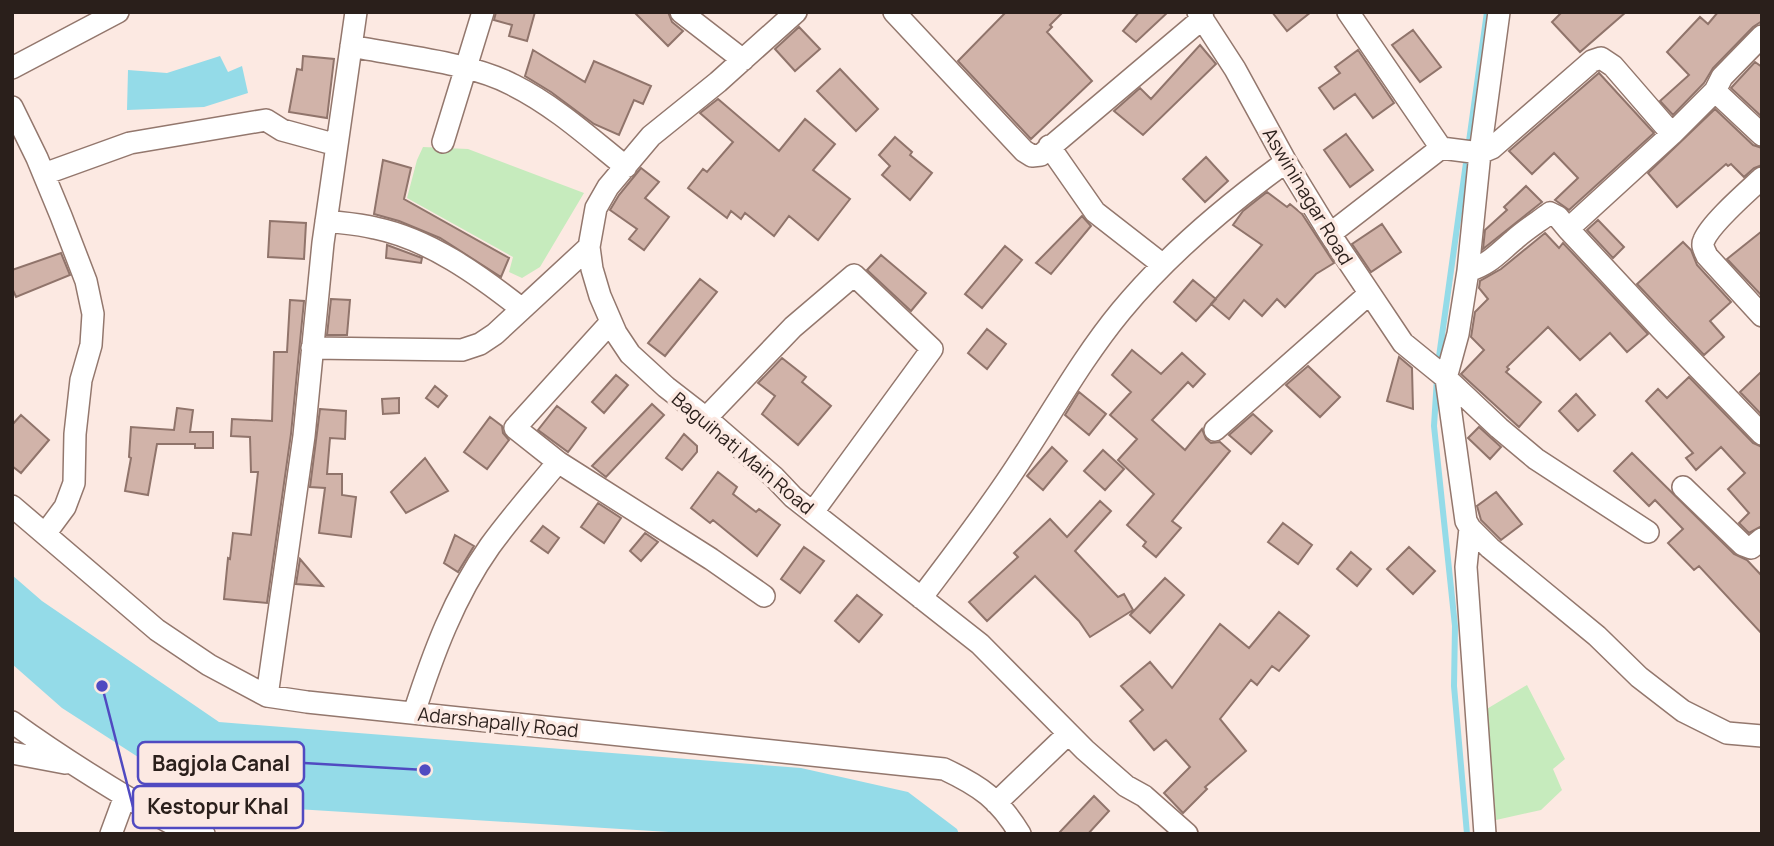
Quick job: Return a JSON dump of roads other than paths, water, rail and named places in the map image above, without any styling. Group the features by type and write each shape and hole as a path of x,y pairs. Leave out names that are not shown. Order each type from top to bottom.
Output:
{"street":[{"path":"12,68 118,12"},
{"path":"267,696 304,436 326,221 356,12"},
{"path":"443,142 483,12"},
{"path":"681,12 743,60"},
{"name":"Baguihati Main Road","path":"796,12 651,136 608,187 596,208 589,247 594,278 611,322 630,354 666,387 706,418 813,512 979,644 1068,734 1126,786 1144,796 1187,834"},
{"path":"894,12 1024,151 1032,156 1041,155 1201,15"},
{"path":"1348,12 1464,151"},
{"path":"1485,834 1466,567 1469,528 1440,374 1458,334 1468,271 1464,151 1499,12"},
{"name":"Aswininagar Road","path":"1201,15 1330,234 1403,343 1536,458 1648,532"},
{"path":"1568,229 1672,134 1715,91 1722,77 1762,36"},
{"path":"351,46 467,68 511,83 552,108 626,167"},
{"path":"1330,234 1464,151 1492,148 1549,96 1592,61 1601,58 1614,66 1672,134"},
{"path":"1715,91 1762,135"},
{"path":"12,107 44,174 86,281 93,314 75,434 74,483 65,507 45,534"},
{"path":"44,174 130,143 265,120 282,130 337,145"},
{"path":"1049,146 1095,212 1163,265"},
{"path":"921,598 992,504 1056,403 1120,312 1163,265 1230,202 1286,162"},
{"path":"1762,178 1703,241 1707,256 1762,316"},
{"path":"1468,271 1492,260 1550,213 1558,217 1762,434"},
{"path":"326,221 376,228 411,239 472,272 522,309"},
{"path":"312,348 462,350 480,344 495,334 589,247"},
{"path":"706,418 793,327 853,275 932,349 813,512"},
{"path":"1215,430 1369,294"},
{"path":"611,322 515,428 558,462 764,596"},
{"path":"414,713 443,630 464,588 490,547 558,462"},
{"path":"1683,487 1743,545 1751,548 1762,539"},
{"name":"Adarshapally Road","path":"12,506 157,630 209,665 267,696 944,769 977,785 1009,815 1020,834"},
{"path":"1469,528 1597,636 1639,677 1683,711 1727,733 1762,736"},
{"path":"12,722 71,765 196,833"},
{"path":"996,803 1068,734"},
{"path":"12,753 71,765"},
{"path":"111,834 125,796"}],"water":[{"path":"220,56 228,72 242,66 248,93 204,107 127,110 128,70 167,73"},
{"path":"12,575 42,601 219,722 801,768 908,792 957,829 959,834 701,834 280,808 166,775 62,708 12,664"}],"waterway":[{"path":"1438,364 1487,12"},
{"path":"1437,378 1434,426 1455,626 1454,686 1467,834"}],"place":[{"name":"Kestopur Khal","path":"102,686"},
{"name":"Bagjola Canal","path":"425,770"}]}
